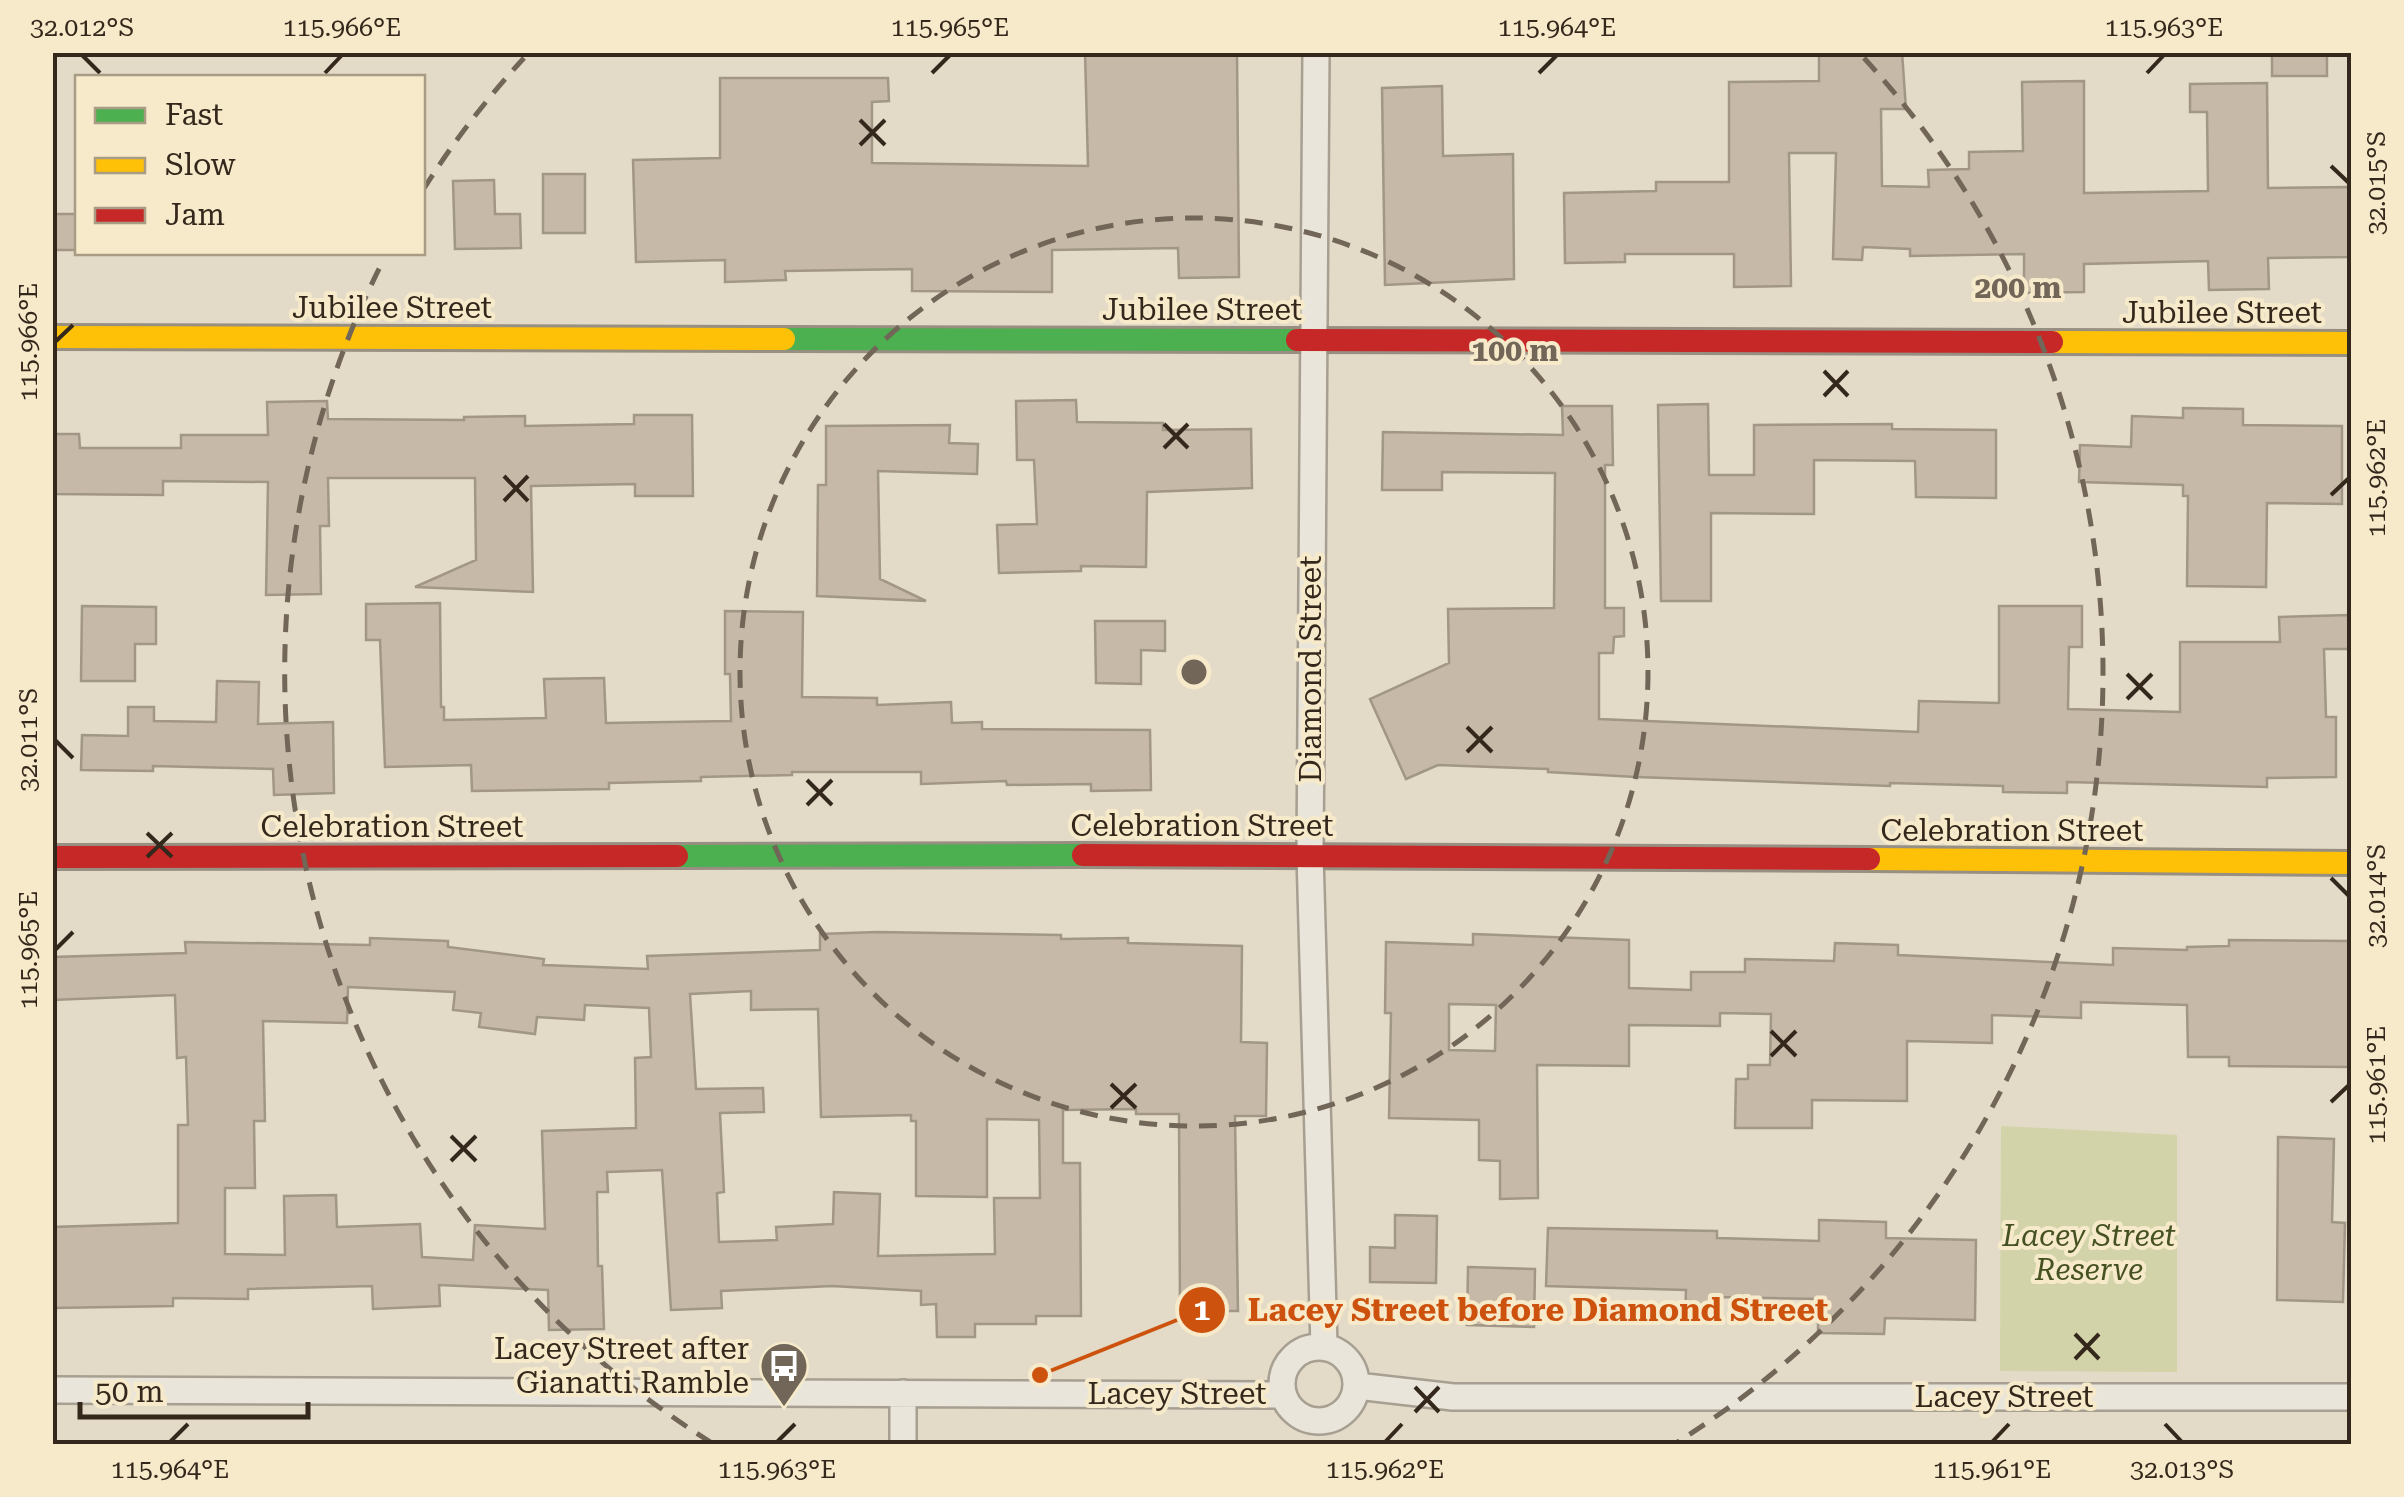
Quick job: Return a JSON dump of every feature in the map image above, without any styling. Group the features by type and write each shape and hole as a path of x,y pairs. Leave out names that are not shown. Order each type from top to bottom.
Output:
{"street":[{"name":"Diamond Street","path":"1316,52 1310,856 1324,1346"},
{"name":"Jubilee Street","path":"52,337 2352,343"},
{"name":"Celebration Street","path":"52,857 1310,856 2352,863"},
{"path":"1324,1346 1341,1353 1354,1369 1357,1386 1348,1408 1332,1420 1312,1421 1296,1414 1282,1395 1284,1367 1297,1352 1324,1346"},
{"name":"Lacey Street","path":"1357,1386 1453,1398 2352,1397"},
{"name":"Lacey Street","path":"52,1390 1282,1395"},
{"path":"902,1392 902,1444"}],"green space":[{"name":"Lacey Street Reserve","path":"2001,1126 2177,1135 2177,1372 2000,1371"}],"building":[{"path":"1085,52 1237,52 1239,277 1179,278 1178,248 1052,250 1052,292 912,291 912,269 785,271 786,280 725,282 725,260 636,262 633,160 720,158 720,78 888,78 889,101 872,102 872,163 1088,166"},
{"path":"1819,52 1902,52 1906,109 1881,109 1882,186 1929,187 1928,170 1969,169 1969,152 2023,151 2022,82 2084,81 2084,193 2208,191 2207,112 2190,112 2190,84 2267,83 2268,188 2350,187 2351,257 2268,258 2269,289 2209,290 2208,261 2084,264 2084,292 2024,293 2024,254 1910,256 1910,249 1863,247 1862,260 1833,259 1836,153 1789,153 1791,286 1734,287 1734,254 1625,254 1625,262 1565,263 1564,193 1656,191 1656,182 1729,182 1729,82 1819,81"},
{"path":"2272,52 2327,52 2327,76 2272,76"},
{"path":"1442,86 1443,156 1513,154 1514,279 1385,285 1382,88"},
{"path":"543,174 585,174 585,233 543,233"},
{"path":"494,180 495,214 520,214 521,248 455,249 453,181"},
{"path":"52,214 75,214 75,250 52,250"},
{"path":"1076,400 1077,422 1163,423 1163,430 1251,429 1252,488 1147,492 1146,567 1081,566 1081,571 999,573 997,525 1037,524 1034,460 1017,460 1016,401"},
{"path":"327,401 328,419 464,420 525,416 525,426 634,424 634,415 692,415 693,496 635,496 635,484 531,486 533,592 415,587 476,560 475,478 328,478 329,526 320,526 321,594 266,595 268,482 163,481 163,495 52,494 52,434 79,434 80,448 181,448 181,435 268,435 267,402"},
{"path":"1708,404 1709,475 1754,475 1754,425 1892,424 1892,429 1996,430 1996,498 1916,497 1915,461 1814,460 1814,514 1711,513 1711,601 1661,601 1658,405"},
{"path":"1562,406 1612,406 1613,465 1605,465 1605,608 1624,608 1624,636 1614,637 1613,653 1599,653 1599,719 1918,732 1919,701 1999,703 1999,606 2082,606 2082,647 2069,647 2068,709 2180,712 2180,642 2280,642 2279,617 2348,615 2349,649 2324,649 2326,717 2336,717 2336,777 2267,778 2267,787 2067,782 2067,793 2003,792 2003,786 1636,777 1438,765 1406,779 1370,699 1449,663 1448,609 1554,608 1555,473 1442,472 1442,490 1382,490 1383,432 1563,435"},
{"path":"2183,408 2243,409 2243,425 2342,426 2342,504 2267,503 2266,587 2187,586 2188,496 2183,496 2183,485 2079,482 2080,445 2131,447 2132,416 2183,418"},
{"path":"950,425 949,443 978,444 977,474 878,471 880,579 926,601 817,596 818,485 826,485 826,426"},
{"path":"440,603 444,720 546,718 544,679 604,678 606,723 731,721 730,674 725,674 725,611 803,612 802,697 877,698 877,705 951,702 952,723 982,722 982,729 1150,730 1151,790 1091,791 1091,784 1007,785 1006,781 921,784 921,772 792,772 701,777 701,781 609,783 609,789 472,791 471,765 385,767 380,640 366,640 366,604"},
{"path":"82,606 156,607 156,644 135,644 135,681 81,681"},
{"path":"1095,621 1165,621 1165,651 1141,650 1141,684 1096,683"},
{"path":"217,681 259,682 258,724 333,722 334,793 274,795 273,769 153,766 153,771 81,770 82,735 128,736 128,707 154,707 154,721 216,722"},
{"path":"820,934 1061,935 1061,939 1128,938 1128,943 1242,946 1241,1042 1267,1043 1266,1116 1235,1116 1238,1311 1180,1311 1179,1114 1136,1114 1136,1109 1063,1110 1063,1163 1080,1163 1081,1316 1036,1316 1036,1324 975,1324 975,1337 937,1337 936,1304 921,1305 921,1291 832,1286 721,1291 722,1308 671,1310 662,1170 607,1172 608,1192 597,1192 604,1329 549,1330 548,1290 439,1285 440,1306 373,1309 372,1286 248,1289 248,1299 173,1298 173,1306 52,1308 52,1227 178,1223 178,1125 188,1125 186,1057 177,1058 175,995 52,1000 52,957 186,953 185,942 370,945 370,938 448,941 448,947 544,959 543,965 648,969 647,956 820,950","holes":["348,987 455,992 453,1010 481,1013 479,1027 535,1034 537,1017 584,1020 585,1005 649,1008 651,1057 635,1058 636,1128 542,1131 545,1229 475,1225 473,1260 422,1257 420,1224 337,1227 336,1195 284,1196 285,1255 225,1254 225,1188 255,1188 254,1121 265,1121 263,1021 347,1023","751,991 751,1010 818,1009 821,1117 911,1115 911,1121 916,1121 916,1196 987,1197 987,1119 1039,1120 1040,1198 994,1198 995,1254 878,1256 880,1194 834,1192 833,1224 776,1227 777,1240 719,1242 717,1193 724,1192 720,1113 764,1112 763,1088 696,1089 690,994"]},
{"path":"1473,934 1629,940 1629,988 1691,990 1691,972 1745,972 1745,959 1834,961 1835,943 1898,945 1898,955 2113,965 2113,948 2187,950 2229,946 2229,940 2352,941 2352,1067 2229,1066 2229,1057 2188,1057 2187,1005 2081,1002 2081,1018 1992,1015 1992,1043 1907,1041 1907,1101 1812,1100 1812,1128 1735,1128 1736,1079 1748,1079 1748,1065 1770,1065 1771,1014 1720,1013 1720,1026 1629,1025 1629,1066 1537,1065 1538,1198 1500,1199 1500,1161 1479,1160 1479,1120 1389,1118 1391,1013 1385,1013 1386,942 1473,945","holes":["1449,1004 1496,1005 1495,1051 1449,1050"]},
{"path":"2278,1137 2334,1139 2332,1222 2345,1223 2343,1302 2277,1300"},
{"path":"1395,1215 1437,1216 1436,1283 1370,1282 1370,1247 1395,1248"},
{"path":"1819,1220 1886,1222 1886,1238 1976,1240 1975,1320 1885,1318 1884,1334 1818,1333 1818,1299 1716,1297 1716,1319 1685,1319 1686,1290 1546,1286 1548,1228 1717,1231 1717,1238 1819,1241"},
{"path":"1468,1267 1535,1269 1534,1327 1467,1325"}],"traffic: fast":[{"path":"784,339 1297,340"},
{"path":"677,856 1083,855"}],"traffic: slow":[{"path":"52,337 784,339"},
{"path":"2052,342 2352,343"},
{"path":"1869,859 2352,863"}],"traffic: jam":[{"path":"1297,340 2052,342"},
{"path":"1083,855 1869,859"},
{"path":"52,857 677,856"}],"place":[{"name":"Lacey Street before Diamond Street","path":"1040,1375"},
{"name":"Lacey Street after Gianatti Ramble","path":"784,1408"}]}
